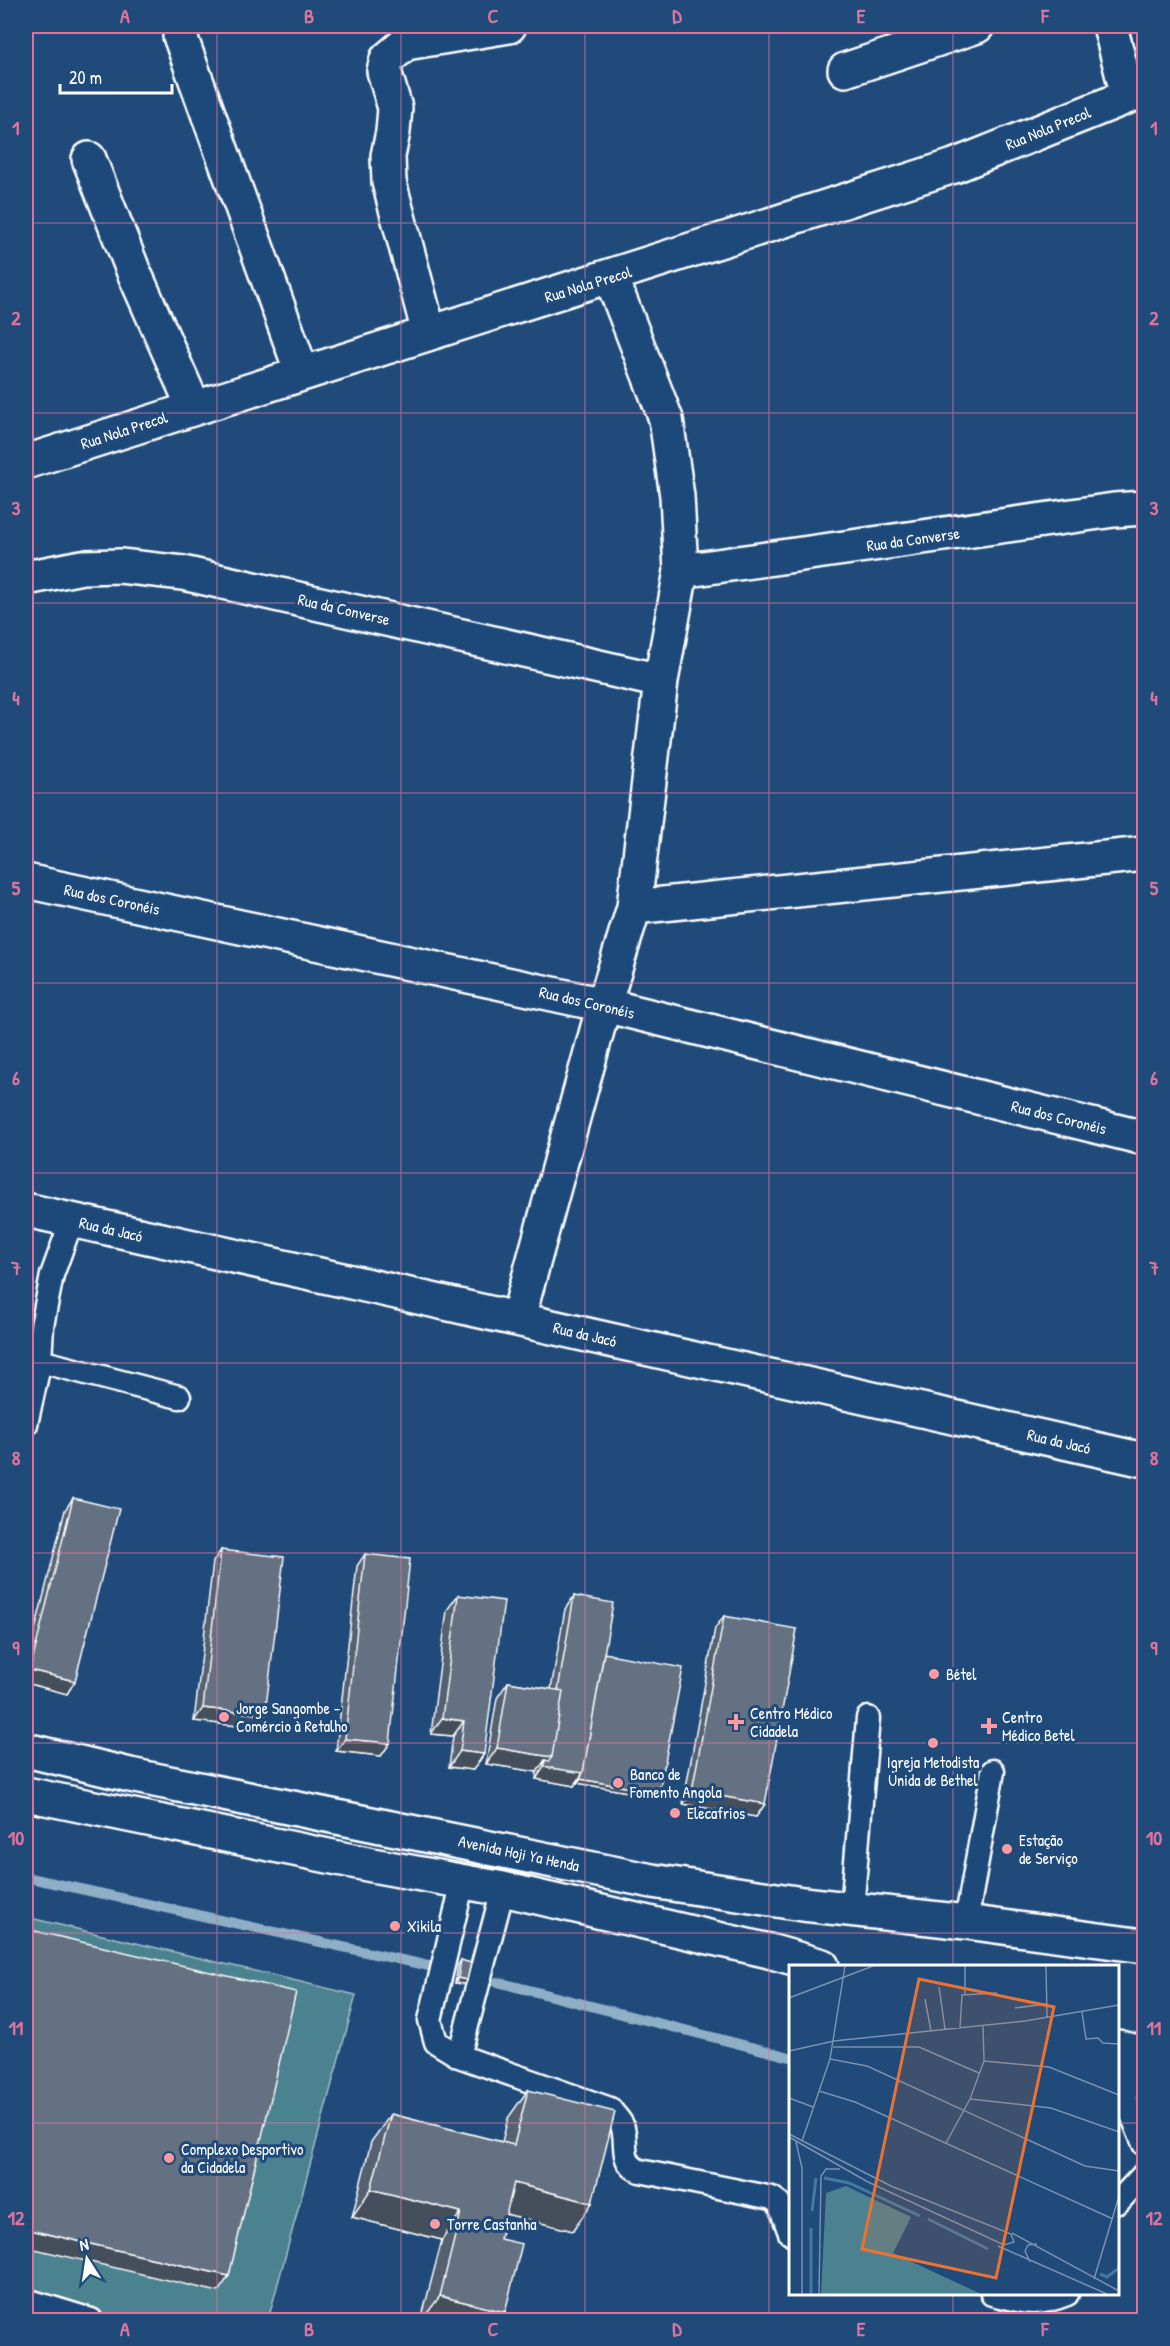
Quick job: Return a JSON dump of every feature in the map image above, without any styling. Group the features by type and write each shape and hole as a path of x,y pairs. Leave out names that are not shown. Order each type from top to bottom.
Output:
{"street":[{"path":"429,333 389,182 388,156 395,108 384,71 387,59 404,34 509,26"},
{"path":"846,70 977,26"},
{"path":"1110,26 1136,93"},
{"path":"180,36 302,373"},
{"name":"Rua Nola Precol","path":"26,462 954,166 1136,93"},
{"path":"89,159 194,408"},
{"path":"518,1318 604,1005 634,907 661,681 681,571 677,496 666,419 611,277"},
{"name":"Rua da Converse","path":"681,571 1114,510 1144,508"},
{"name":"Rua da Converse","path":"26,578 82,567 120,566 183,573 661,681"},
{"path":"634,907 1144,855"},
{"name":"Rua dos Coronéis","path":"26,881 604,1005 1144,1137"},
{"name":"Rua da Jacó","path":"26,1210 518,1318 1144,1461"},
{"name":"Avenida Hoji Ya Henda","path":"26,1750 130,1775 652,1881 852,1910 1017,1928"},
{"path":"26,1794 361,1863 503,1889 769,1951 818,1965"},
{"path":"1017,1928 1144,1938"},
{"path":"1017,1928 1144,1946"},
{"path":"1119,2047 1144,2054"},
{"path":"1119,2073 1144,2082"}],"lane":[{"path":"26,1424 40,1361 42,1326 52,1275 72,1220"},
{"path":"40,1361 179,1397"},
{"path":"852,1910 868,1718"},
{"path":"966,1922 993,1771"},
{"path":"463,1881 430,2020 436,2042 459,2056 609,2109 621,2124 627,2160 631,2167 640,2171 772,2199 780,2203 789,2230"},
{"path":"459,2056 503,1889"},
{"path":"1119,2083 1144,2144"},
{"path":"1119,2201 1144,2174"},
{"path":"996,2295 1030,2303 1049,2301 1064,2295"},
{"path":"26,2300 91,2320"}],"green space":[{"name":"Complexo Desportivo da Cidadela","path":"26,1917 356,1995 268,2320 26,2320"}],"building":[{"path":"73,1498 119,1509 75,1681 30,1670"},
{"path":"221,1550 284,1557 265,1715 203,1708"},
{"path":"365,1554 410,1559 390,1743 345,1739"},
{"path":"458,1595 504,1601 484,1754 460,1751 464,1721 442,1718"},
{"path":"574,1596 613,1603 583,1773 544,1767 545,1760 549,1761 552,1757 563,1691 558,1690"},
{"name":"Centro Médico Cidadela","path":"724,1616 797,1629 765,1804 692,1791"},
{"path":"604,1653 683,1668 659,1793 580,1779 583,1773"},
{"path":"508,1682 563,1691 552,1757 497,1748"},
{"name":"Complexo Desportivo da Cidadela","path":"26,1929 296,1992 229,2276 26,2229"},
{"path":"461,1960 471,1963 467,1980 458,1978"},
{"name":"Torre Castanha","path":"528,2090 615,2112 592,2203 514,2183 500,2239 522,2244 505,2312 440,2296 461,2212 371,2189 391,2114 514,2145"}],"waterway":[{"path":"26,1877 429,1966"},
{"path":"497,1982 789,2057"}],"place":[{"name":"Bétel","path":"934,1674"},
{"name":"Jorge Sangombe - Comércio à Retalho","path":"224,1717"},
{"name":"Centro Médico Cidadela","path":"736,1722"},
{"name":"Centro Médico Betel","path":"989,1726"},
{"name":"Igreja Metodista Unida de Bethel","path":"933,1743"},
{"name":"Banco de Fomento Angola","path":"618,1783"},
{"name":"Elecafrios","path":"675,1813"},
{"name":"Estação de Serviço","path":"1007,1849"},
{"name":"Xikila","path":"395,1926"},
{"name":"Complexo Desportivo da Cidadela","path":"169,2158"},
{"name":"Torre Castanha","path":"435,2224"}]}
